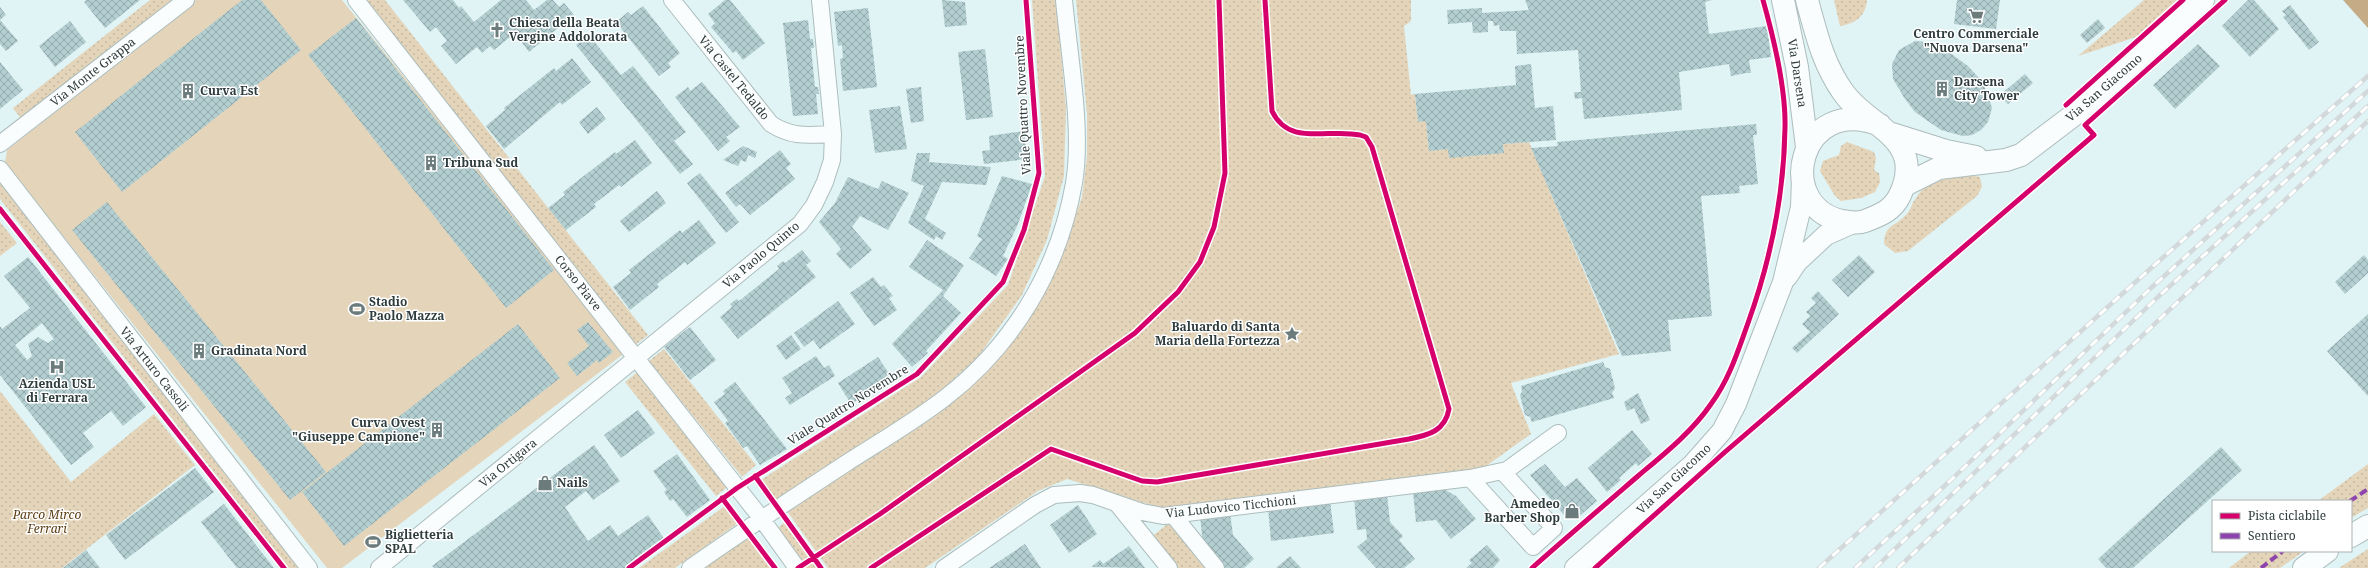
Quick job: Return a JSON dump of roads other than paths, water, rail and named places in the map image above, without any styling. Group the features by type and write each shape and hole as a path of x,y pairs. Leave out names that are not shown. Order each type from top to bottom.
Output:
{"main road":[{"name":"Via Darsena","path":"1783,0 1797,68 1807,147"},
{"name":"Via Darsena","path":"1807,0 1821,53 1843,92 1857,109 1886,130 1904,153 1907,171 1905,185 1897,202 1884,214 1862,222 1852,223 1830,217 1813,203 1806,191 1802,176 1802,161 1807,147 1817,134 1834,122 1852,118 1867,120 1886,130"},
{"name":"Via San Giacomo","path":"1905,185 1939,168 1997,161 2022,155 2075,114 2203,0"},
{"name":"Via San Giacomo","path":"1886,130 1946,151 1997,161"},
{"path":"2304,568 2326,552"}],"street":[{"name":"Via Monte Grappa","path":"0,144 186,0"},
{"name":"Corso Piave","path":"356,0 636,357 761,518 797,568"},
{"name":"Via Castel Tedaldo","path":"672,0 771,124 784,132 798,136 833,134"},
{"name":"Via Paolo Quinto","path":"636,357 800,224 814,205 825,182 832,160 833,134 820,0"},
{"path":"690,568 761,518 946,397 973,373 1021,318 1046,275 1058,244 1074,183 1076,156 1074,108 1064,0"},
{"name":"Via Arturo Cassoli","path":"0,169 309,568"},
{"name":"Via San Giacomo","path":"1575,568 1692,465 1722,431 1736,404 1784,282 1801,207 1802,176"},
{"name":"Via San Giacomo","path":"1784,282 1797,262 1826,235 1852,223"},
{"name":"Via Ortigara","path":"379,568 636,357"},
{"name":"Via Ludovico Ticchioni","path":"944,568 1035,505 1054,495 1080,493 1093,495 1118,505 1154,514 1173,515 1470,478 1502,471 1517,464 1558,433"},
{"path":"1470,478 1533,547 1554,528 1502,471"},
{"path":"1118,505 1170,568"},
{"path":"1173,515 1216,568"}],"railway":[{"path":"1819,568 2141,277 2368,76"},
{"path":"1855,568 1951,480 2151,288 2368,91"},
{"path":"1875,568 2159,296 2368,106"},
{"path":"1898,568 2368,121"}],"place":[{"name":"Centro Commerciale \"Nuova Darsena\"","path":"1976,16"},
{"name":"Chiesa della Beata Vergine Addolorata","path":"497,30"},
{"name":"Darsena City Tower","path":"1942,89"},
{"name":"Curva Est","path":"188,91"},
{"name":"Tribuna Sud","path":"431,163"},
{"name":"Stadio Paolo Mazza","path":"357,309"},
{"name":"Baluardo di Santa Maria della Fortezza","path":"1292,334"},
{"name":"Gradinata Nord","path":"199,351"},
{"name":"Azienda USL di Ferrara","path":"57,367"},
{"name":"Curva Ovest \"Giuseppe Campione\"","path":"437,430"},
{"name":"Nails","path":"545,483"},
{"name":"Amedeo Barber Shop","path":"1572,511"},
{"name":"Biglietteria SPAL","path":"373,542"}],"park label":[{"name":"Parco Mirco Ferrari","path":"47,522"}]}
